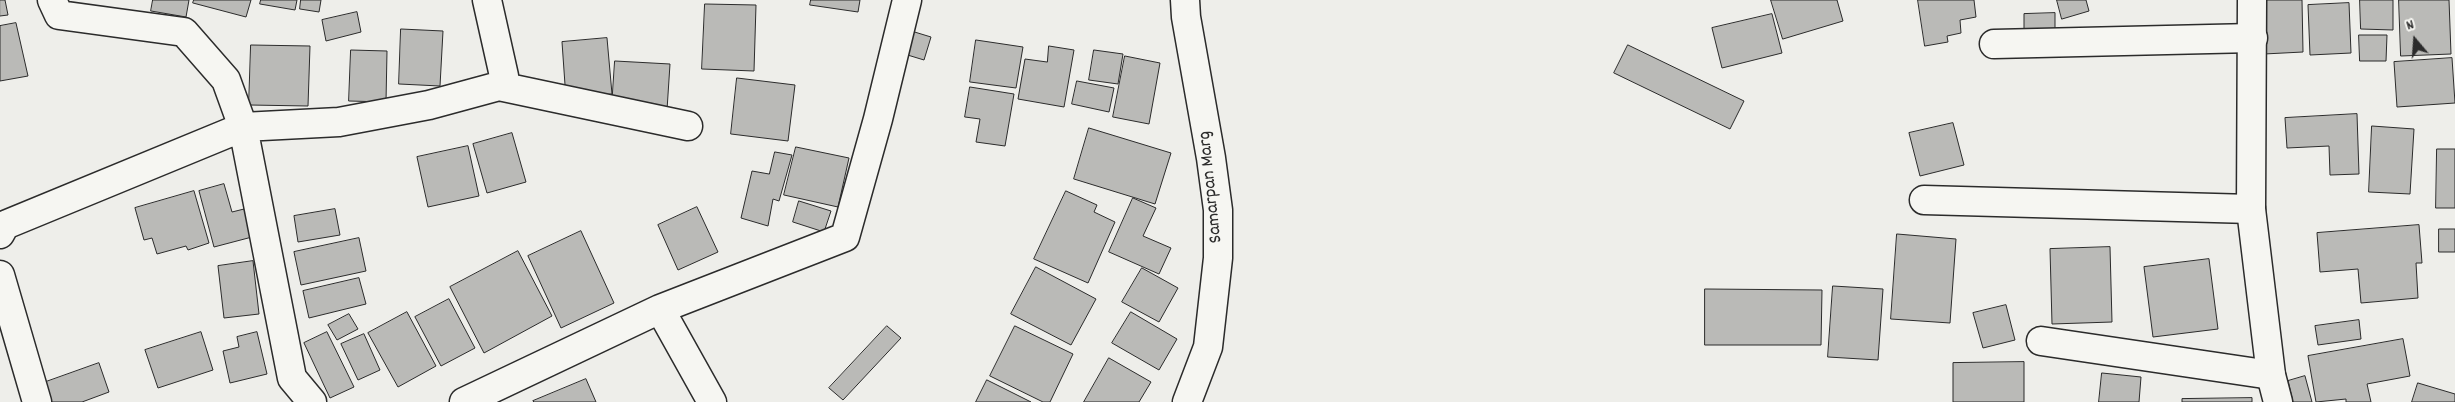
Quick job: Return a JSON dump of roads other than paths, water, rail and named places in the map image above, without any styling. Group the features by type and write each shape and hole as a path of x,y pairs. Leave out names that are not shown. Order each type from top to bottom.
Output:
{"street":[{"path":"52,0 59,15 184,32 226,80 243,127 292,378 312,402"},
{"path":"487,0 504,76 499,86"},
{"path":"464,402 660,309 845,237 878,119 907,0"},
{"name":"Samarpan Marg","path":"1185,0 1186,17 1211,158 1218,210 1218,258 1208,347 1187,402"},
{"path":"2252,0 2251,209 2271,375 2278,402"},
{"path":"1994,44 2253,38"},
{"path":"0,234 5,225 243,127 339,122 429,105 499,86 688,126"},
{"path":"1924,200 2251,209"},
{"path":"0,275 37,402"},
{"path":"660,309 712,402"},
{"path":"2041,341 2271,375"}]}
